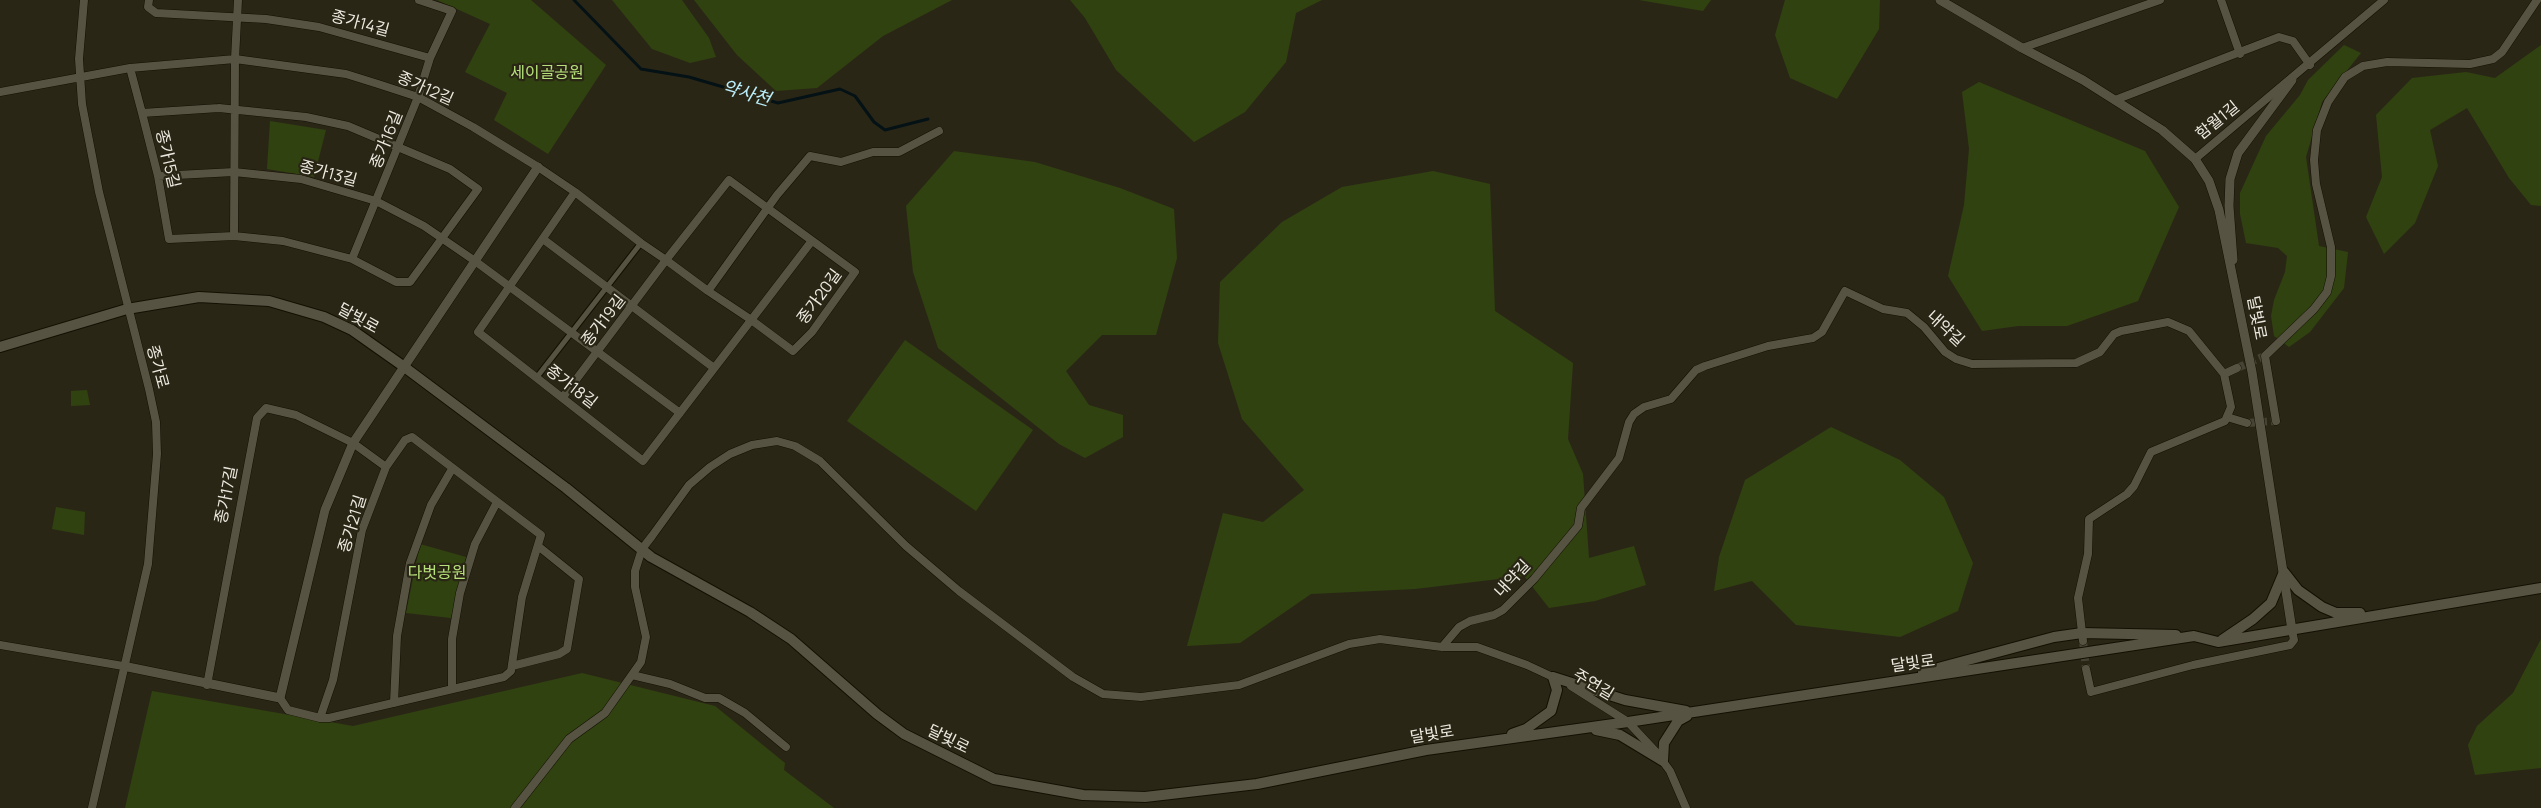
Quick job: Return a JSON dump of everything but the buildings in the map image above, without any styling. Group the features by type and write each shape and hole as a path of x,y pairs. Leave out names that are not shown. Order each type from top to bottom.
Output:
{"main road":[{"name":"달빛로","path":"0,347 127,309 198,297 269,301 339,323 403,366 566,488 642,549 668,567 750,612 791,639 877,714 904,734 994,779 1083,795 1174,794 1257,784 1426,750 1628,722 2194,636 2218,642 2541,588"},
{"path":"2218,642 2253,619 2271,603 2284,572 2298,590 2322,607 2336,613 2378,614"},
{"path":"1902,681 1956,663 2083,637 2194,636"},
{"path":"1498,740 1526,729 1551,711 1557,690 1553,677"},
{"path":"1553,677 1625,700 1695,712"},
{"path":"1585,728 1620,735 1663,761 1664,743 1678,721 1695,712"}],"street":[{"name":"종가로","path":"84,0 82,104 99,192 149,389 156,422 157,454 148,564 92,808"},
{"name":"종가14길","path":"149,0 148,7 156,14 237,17 319,27 430,58"},
{"path":"234,236 234,108 238,0"},
{"path":"418,98 430,58 452,11 419,0"},
{"name":"함월1길","path":"1940,0 2115,100 2162,130 2195,159 2310,65 2380,1"},
{"path":"2022,48 2160,0"},
{"path":"2221,0 2240,54"},
{"path":"2276,421 2265,356 2314,309 2326,292 2331,276 2331,247 2316,184 2314,160 2318,130 2328,102 2345,77 2363,66 2387,62 2470,64 2493,58 2502,52 2537,0"},
{"path":"2115,100 2279,38 2288,38 2310,65"},
{"name":"종가12길","path":"81,77 130,68 235,59 346,74 418,98 473,127 538,167 750,319"},
{"path":"130,68 142,113"},
{"path":"0,92 81,77"},
{"path":"2233,280 2229,206 2230,179 2238,153 2292,80"},
{"name":"종가16길","path":"352,259 418,98"},
{"name":"종가15길","path":"234,108 326,120 399,146 450,169 478,189 410,282 396,282 352,259 283,241 234,236 169,239 158,176 142,113 234,108"},
{"path":"708,291 795,171 810,156 841,162 873,152 899,152 939,131"},
{"name":"달빛로","path":"2195,159 2209,181 2219,210 2252,372 2292,630"},
{"path":"280,698 325,510 353,443 538,167"},
{"name":"종가13길","path":"158,176 234,172 301,179 376,201 424,226 510,287"},
{"name":"종가20길","path":"666,260 729,180 855,272 812,332 793,351 750,319"},
{"name":"종가18길","path":"575,192 478,332 643,460 750,319"},
{"path":"543,239 714,368"},
{"path":"750,319 811,242"},
{"path":"537,377 641,243"},
{"name":"종가19길","path":"563,398 666,260"},
{"path":"510,287 680,413"},
{"name":"내약길","path":"1442,647 1459,627 1503,610 1534,579 1578,526 1581,508 1619,458 1629,422 1634,414 1644,407 1671,399 1696,370 1768,346 1813,338 1822,332 1845,291 1883,309 1907,313 1924,327 1945,352 1956,359 1972,364 2076,363 2100,352 2114,334 2121,330 2168,322 2178,324 2197,338 2224,374 2231,407 2227,417"},
{"path":"2224,374 2237,368"},
{"name":"종가17길","path":"207,685 257,418 266,408 296,415 353,443"},
{"path":"2083,637 2079,592 2088,554 2089,519 2127,494 2134,486 2151,452 2217,426 2227,417 2247,423"},
{"name":"종가21길","path":"320,718 333,680 362,530 386,467 405,440 412,437 541,535 538,546"},
{"path":"515,808 568,739 605,713 632,675 645,651 645,631 635,587 635,571 642,549 689,485 730,454 752,445 777,441 795,446 820,461 906,546 959,591 1064,670 1103,694 1141,697 1239,685 1349,644 1363,641 1399,641 1442,647"},
{"path":"353,443 386,467"},
{"path":"394,703 397,636 410,562 428,512 453,469"},
{"path":"452,688 452,639 460,593 475,544 497,502"},
{"path":"0,645 123,666 207,685 280,698 288,710 320,718 504,677 511,669 559,654 567,649 579,579 538,546 522,597 511,669"},
{"path":"2086,669 2091,692 2204,662 2290,645 2294,640 2292,630"},
{"name":"주연길","path":"1442,647 1477,647 1527,664 1628,722 1663,761 1686,808"},
{"path":"632,675 670,684 705,698 719,698 746,713 786,747"}],"green space":[{"name":"세이골공원","path":"437,0 531,0 606,65 548,154 494,120 507,93 465,72 490,24"},
{"path":"612,0 682,0 709,38 716,57 690,63 652,49"},
{"path":"694,0 952,0 883,36 817,88 776,91 737,55"},
{"path":"1070,0 1322,0 1296,13 1286,62 1245,112 1194,142 1116,70 1085,18"},
{"path":"1639,0 1711,0 1703,11"},
{"path":"1785,0 1880,0 1879,29 1837,99 1790,78 1775,35"},
{"path":"2344,45 2361,53 2322,102 2306,157 2319,246 2348,252 2344,288 2310,332 2289,347 2274,336 2271,316 2274,300 2285,272 2287,256 2278,248 2246,243 2240,214 2240,193 2266,136 2300,95 2308,80"},
{"path":"2541,45 2541,206 2531,205 2509,178 2467,108 2430,130 2438,166 2415,223 2384,254 2366,217 2382,177 2376,115 2412,78 2466,72 2495,78"},
{"path":"1979,82 2145,151 2179,207 2138,301 2067,326 2018,326 1982,331 1948,276 1964,205 1969,149 1962,92"},
{"path":"270,121 326,130 314,177 267,169"},
{"path":"954,151 1035,162 1120,188 1174,209 1177,258 1156,335 1102,335 1066,371 1089,405 1123,415 1123,437 1085,458 1059,444 938,348 913,272 906,206"},
{"path":"1433,171 1490,184 1495,311 1573,363 1568,439 1583,474 1589,558 1634,546 1646,585 1595,601 1549,608 1524,576 1415,589 1311,594 1240,643 1187,646 1223,513 1263,522 1304,490 1242,419 1218,343 1220,282 1282,222 1342,187"},
{"path":"905,340 1033,430 976,511 847,421"},
{"path":"87,390 90,405 71,406 71,391"},
{"path":"1831,427 1900,460 1944,497 1973,563 1958,611 1900,637 1796,625 1752,581 1714,591 1719,557 1745,480"},
{"path":"56,507 85,512 84,535 52,529"},
{"name":"다벗공원","path":"420,544 466,557 451,618 406,613"},
{"path":"2541,639 2541,768 2475,775 2468,745 2477,726 2513,693"},
{"path":"582,673 715,706 785,763 784,770 834,808 125,808 152,691 353,726"}],"waterway":[{"name":"약사천","path":"574,0 641,69 689,77 778,103 840,89 855,96 874,122 885,130 928,119"}],"tunnel":[{"path":"2237,368 2265,356"},
{"path":"2247,423 2276,421"},
{"path":"2083,641 2086,669"}]}
